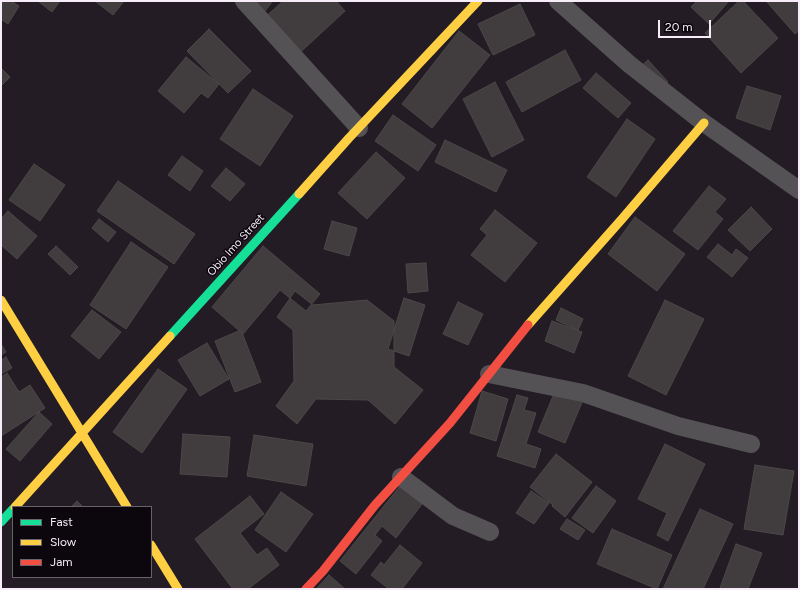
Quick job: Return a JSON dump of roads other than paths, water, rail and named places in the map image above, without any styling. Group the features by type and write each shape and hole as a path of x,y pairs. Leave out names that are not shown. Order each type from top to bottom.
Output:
{"street":[{"path":"244,1 359,128"},
{"name":"Obio Imo Street","path":"16,506 359,128 478,1"},
{"path":"558,1 629,64 704,123 799,190"},
{"path":"306,589 323,571 375,505 450,423 535,316 622,219 704,123"},
{"path":"1,300 126,506"},
{"path":"489,374 583,393 678,426 751,444"},
{"path":"401,477 453,516 490,532"},
{"name":"Obio Imo Street","path":"1,522 12,510"},
{"path":"152,547 178,589"}]}
